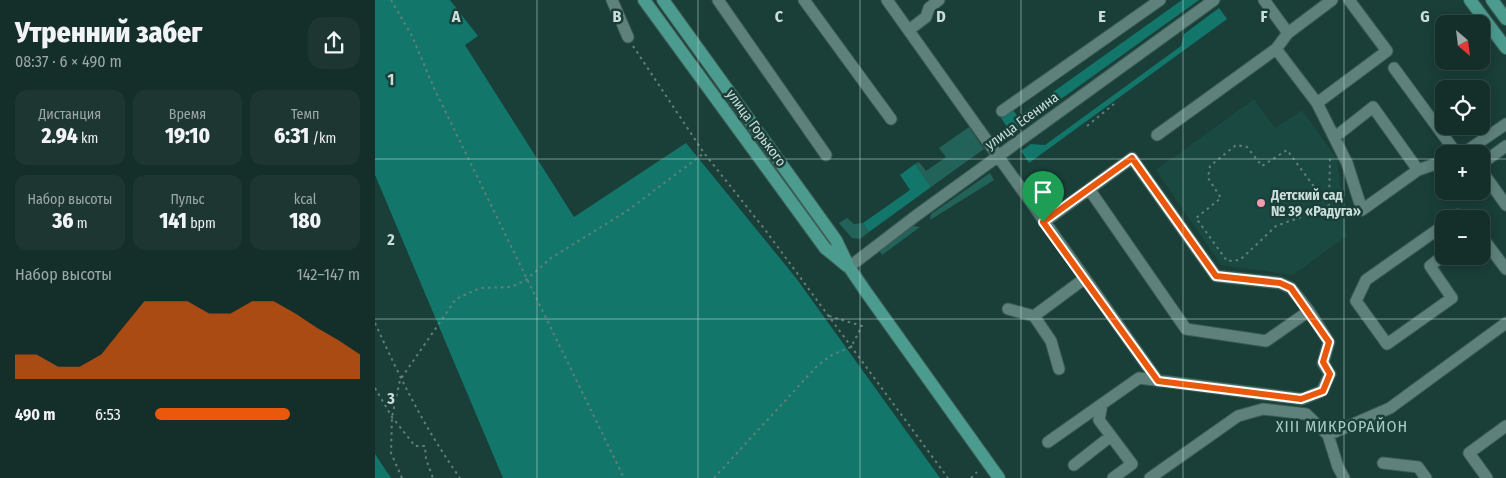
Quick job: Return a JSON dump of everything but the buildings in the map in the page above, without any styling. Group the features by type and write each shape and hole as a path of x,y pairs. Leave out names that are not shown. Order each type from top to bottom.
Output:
{"main road":[{"name":"улица Горького","path":"644,0 825,248 849,267"},
{"name":"улица Горького","path":"663,0 836,240 849,267 999,478"},
{"path":"1470,0 1506,48"},
{"path":"1492,0 1506,19"}],"street":[{"path":"612,0 628,37"},
{"path":"718,0 826,155"},
{"path":"804,0 891,118"},
{"path":"887,0 1043,222 1158,381"},
{"path":"909,30 926,16 929,8 939,0"},
{"path":"1002,111 1160,0"},
{"name":"улица Есенина","path":"849,267 917,215 1214,0"},
{"path":"1264,0 1288,33"},
{"path":"1157,135 1276,49 1288,33 1333,0"},
{"path":"1317,103 1387,51 1349,0"},
{"path":"1276,49 1317,103 1335,136 1347,163 1363,210 1418,170 1435,164"},
{"path":"1394,68 1450,145"},
{"path":"1335,136 1373,107 1418,170"},
{"path":"1475,145 1506,124"},
{"path":"1490,158 1506,146"},
{"path":"1043,222 1132,158 1216,276 1280,283 1291,288 1329,342 1323,362 1330,374 1323,391 1301,399 1139,378 1048,442"},
{"path":"1490,183 1506,205"},
{"path":"1089,189 1186,329 1266,341 1309,312"},
{"path":"1435,231 1366,280 1356,301 1387,344 1452,298 1430,266 1435,262"},
{"path":"1490,248 1506,270"},
{"path":"1034,316 1085,279"},
{"path":"1009,309 1034,316 1051,341 1059,369"},
{"path":"1328,435 1390,408 1506,323"},
{"path":"1102,404 1099,420 1132,464 1113,478"},
{"path":"1150,478 1238,416 1263,409 1306,414 1328,435 1338,467 1344,478"},
{"path":"1487,478 1469,453 1506,426"},
{"path":"1074,465 1111,436"},
{"path":"1383,463 1418,467 1426,478"}],"path":[{"path":"391,0 412,36 434,88 624,478"},
{"path":"628,37 704,153 828,315 947,478"},
{"path":"1087,126 1114,104"},
{"path":"1236,145 1247,147 1262,166 1287,150 1329,207 1276,226 1240,260 1227,261 1196,218 1221,198 1208,178 1210,166 1236,145"},
{"path":"1329,207 1331,148"},
{"path":"402,478 391,453 393,417 401,380 456,299 480,288 511,287 527,280 551,258 627,211 704,153"},
{"path":"714,478 818,364 832,355 851,347 862,326 828,315"},
{"path":"375,323 401,380 431,437 460,478"},
{"path":"375,388 393,417 415,446 425,446 426,459 433,478"},
{"path":"971,478 977,472"}],"shaded area":[{"name":"Детский сад № 39 «Радуга»","path":"1254,99 1275,128 1302,110 1337,159 1347,236 1293,275 1221,265 1156,170"}],"green space":[{"path":"375,0 450,0 478,36 465,45 574,217 686,143 796,278 940,478 503,478 375,175"},
{"path":"1182,0 1199,0 1012,134 1001,118 1013,110 1018,117"},
{"path":"1219,8 1227,19 1029,163 1021,151 1031,144 1045,145 1181,46 1184,34"},
{"path":"969,127 984,149 931,187 915,164 919,162 926,171 946,157 939,148"},
{"path":"915,164 931,187 869,232 863,223 910,190 900,175"},
{"path":"990,173 994,180 930,220 931,214"},
{"path":"847,218 854,224 863,223 869,232 860,239 852,238 839,223"},
{"path":"913,226 920,227 882,255 879,250"},
{"path":"375,454 391,478 375,478"}],"place":[{"name":"Детский сад № 39 «Радуга»","path":"1261,203"}],"district":[{"name":"XIII МИКРОРАЙОН","path":"1342,426"}],"route":[{"path":"1132,158 1216,276 1280,283 1291,288 1329,342 1323,362 1330,374 1323,391 1301,399 1158,381 1043,222 1132,158"}]}
